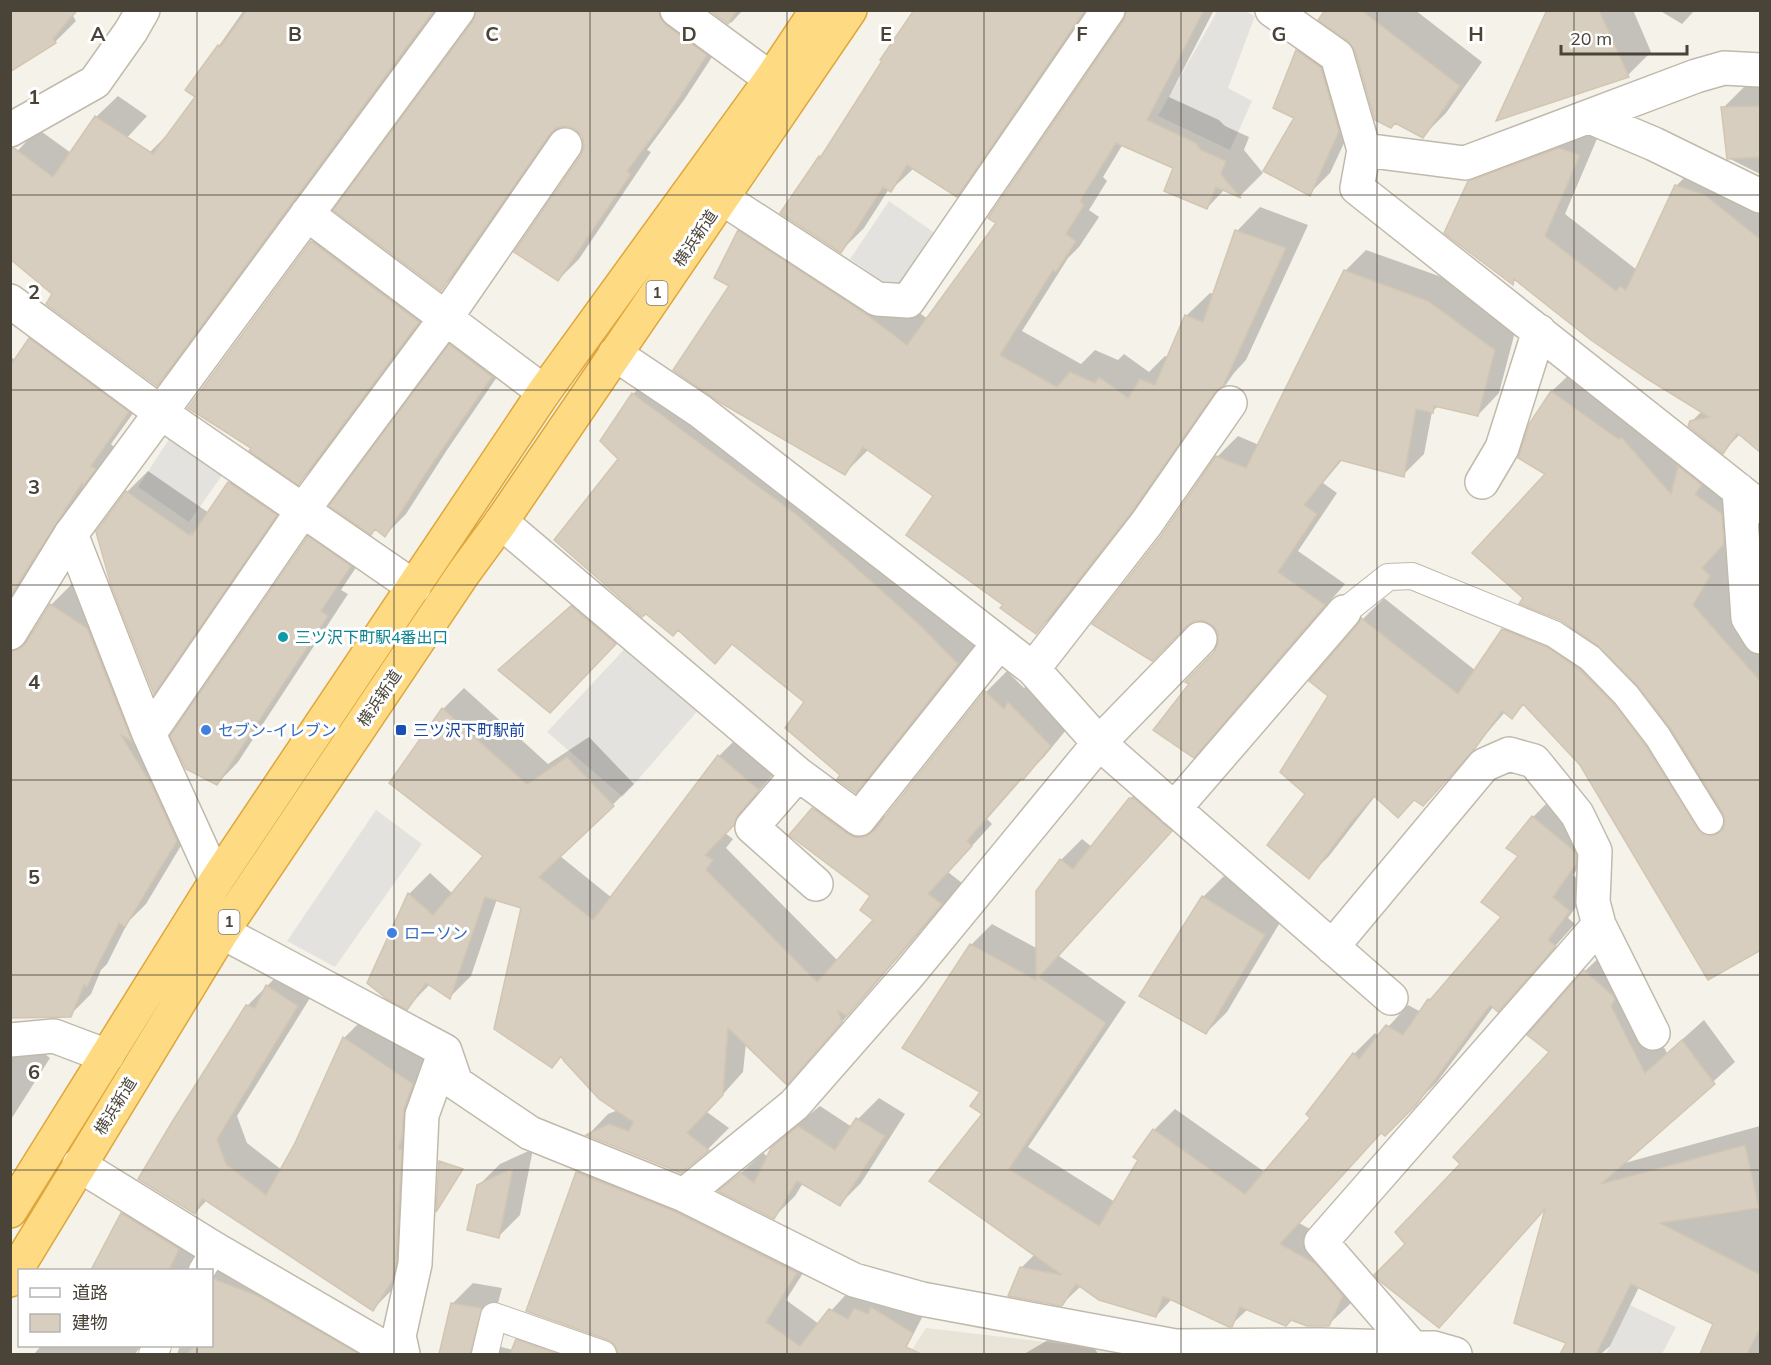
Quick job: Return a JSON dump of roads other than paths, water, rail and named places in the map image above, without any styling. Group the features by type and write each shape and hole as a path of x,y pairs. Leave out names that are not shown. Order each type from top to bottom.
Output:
{"highway":[{"name":"横浜新道","path":"10,1211 216,881 544,392 771,79 817,10"},
{"name":"横浜新道","path":"10,1280 222,932 463,574 501,522 850,10"}],"street":[{"path":"10,130 95,82 143,10"},
{"path":"10,633 71,534 458,10"},
{"path":"677,10 771,79"},
{"path":"722,198 877,299 908,301 1108,10"},
{"path":"1272,10 1337,56 1364,150 1357,189 1750,498 1748,618 1761,637"},
{"path":"1364,150 1465,163 1696,76 1724,68 1761,70"},
{"path":"1590,117 1654,144 1761,196"},
{"path":"149,734 303,510 445,319 565,145"},
{"path":"307,214 544,392"},
{"path":"10,301 160,412 414,587"},
{"path":"1482,482 1502,448 1539,331"},
{"path":"615,354 700,411 1033,669 1099,743 1391,998"},
{"path":"1033,669 1146,524 1230,403"},
{"path":"501,522 798,774 859,819 999,643"},
{"path":"71,534 149,734 216,881"},
{"path":"1174,808 1344,612"},
{"path":"684,1195 794,1105 909,974 1099,743 1200,639"},
{"path":"1332,947 1484,765 1509,754 1534,761 1577,814 1595,851 1593,902 1599,925 1653,1033"},
{"path":"798,774 752,827 816,884"},
{"path":"1412,1347 1321,1242 1599,925"},
{"path":"222,932 445,1052 456,1083 530,1133 684,1195 854,1280 922,1299 1174,1346 1412,1347 1434,1348 1455,1354"},
{"path":"10,1040 54,1036 107,1056"},
{"path":"403,1354 399,1336 415,1264 422,1115 445,1052"},
{"path":"79,1165 209,1260 395,1354"}],"lane":[{"path":"1344,612 1388,577 1412,576 1554,634 1590,658 1626,695 1658,737 1710,821"},
{"path":"485,1354 494,1316 603,1354"}],"place":[{"name":"三ツ沢下町駅4番出口","path":"283,637"},
{"name":"セブン-イレブン","path":"206,730"},
{"name":"三ツ沢下町駅前","path":"401,730"},
{"name":"ローソン","path":"392,933"}]}
